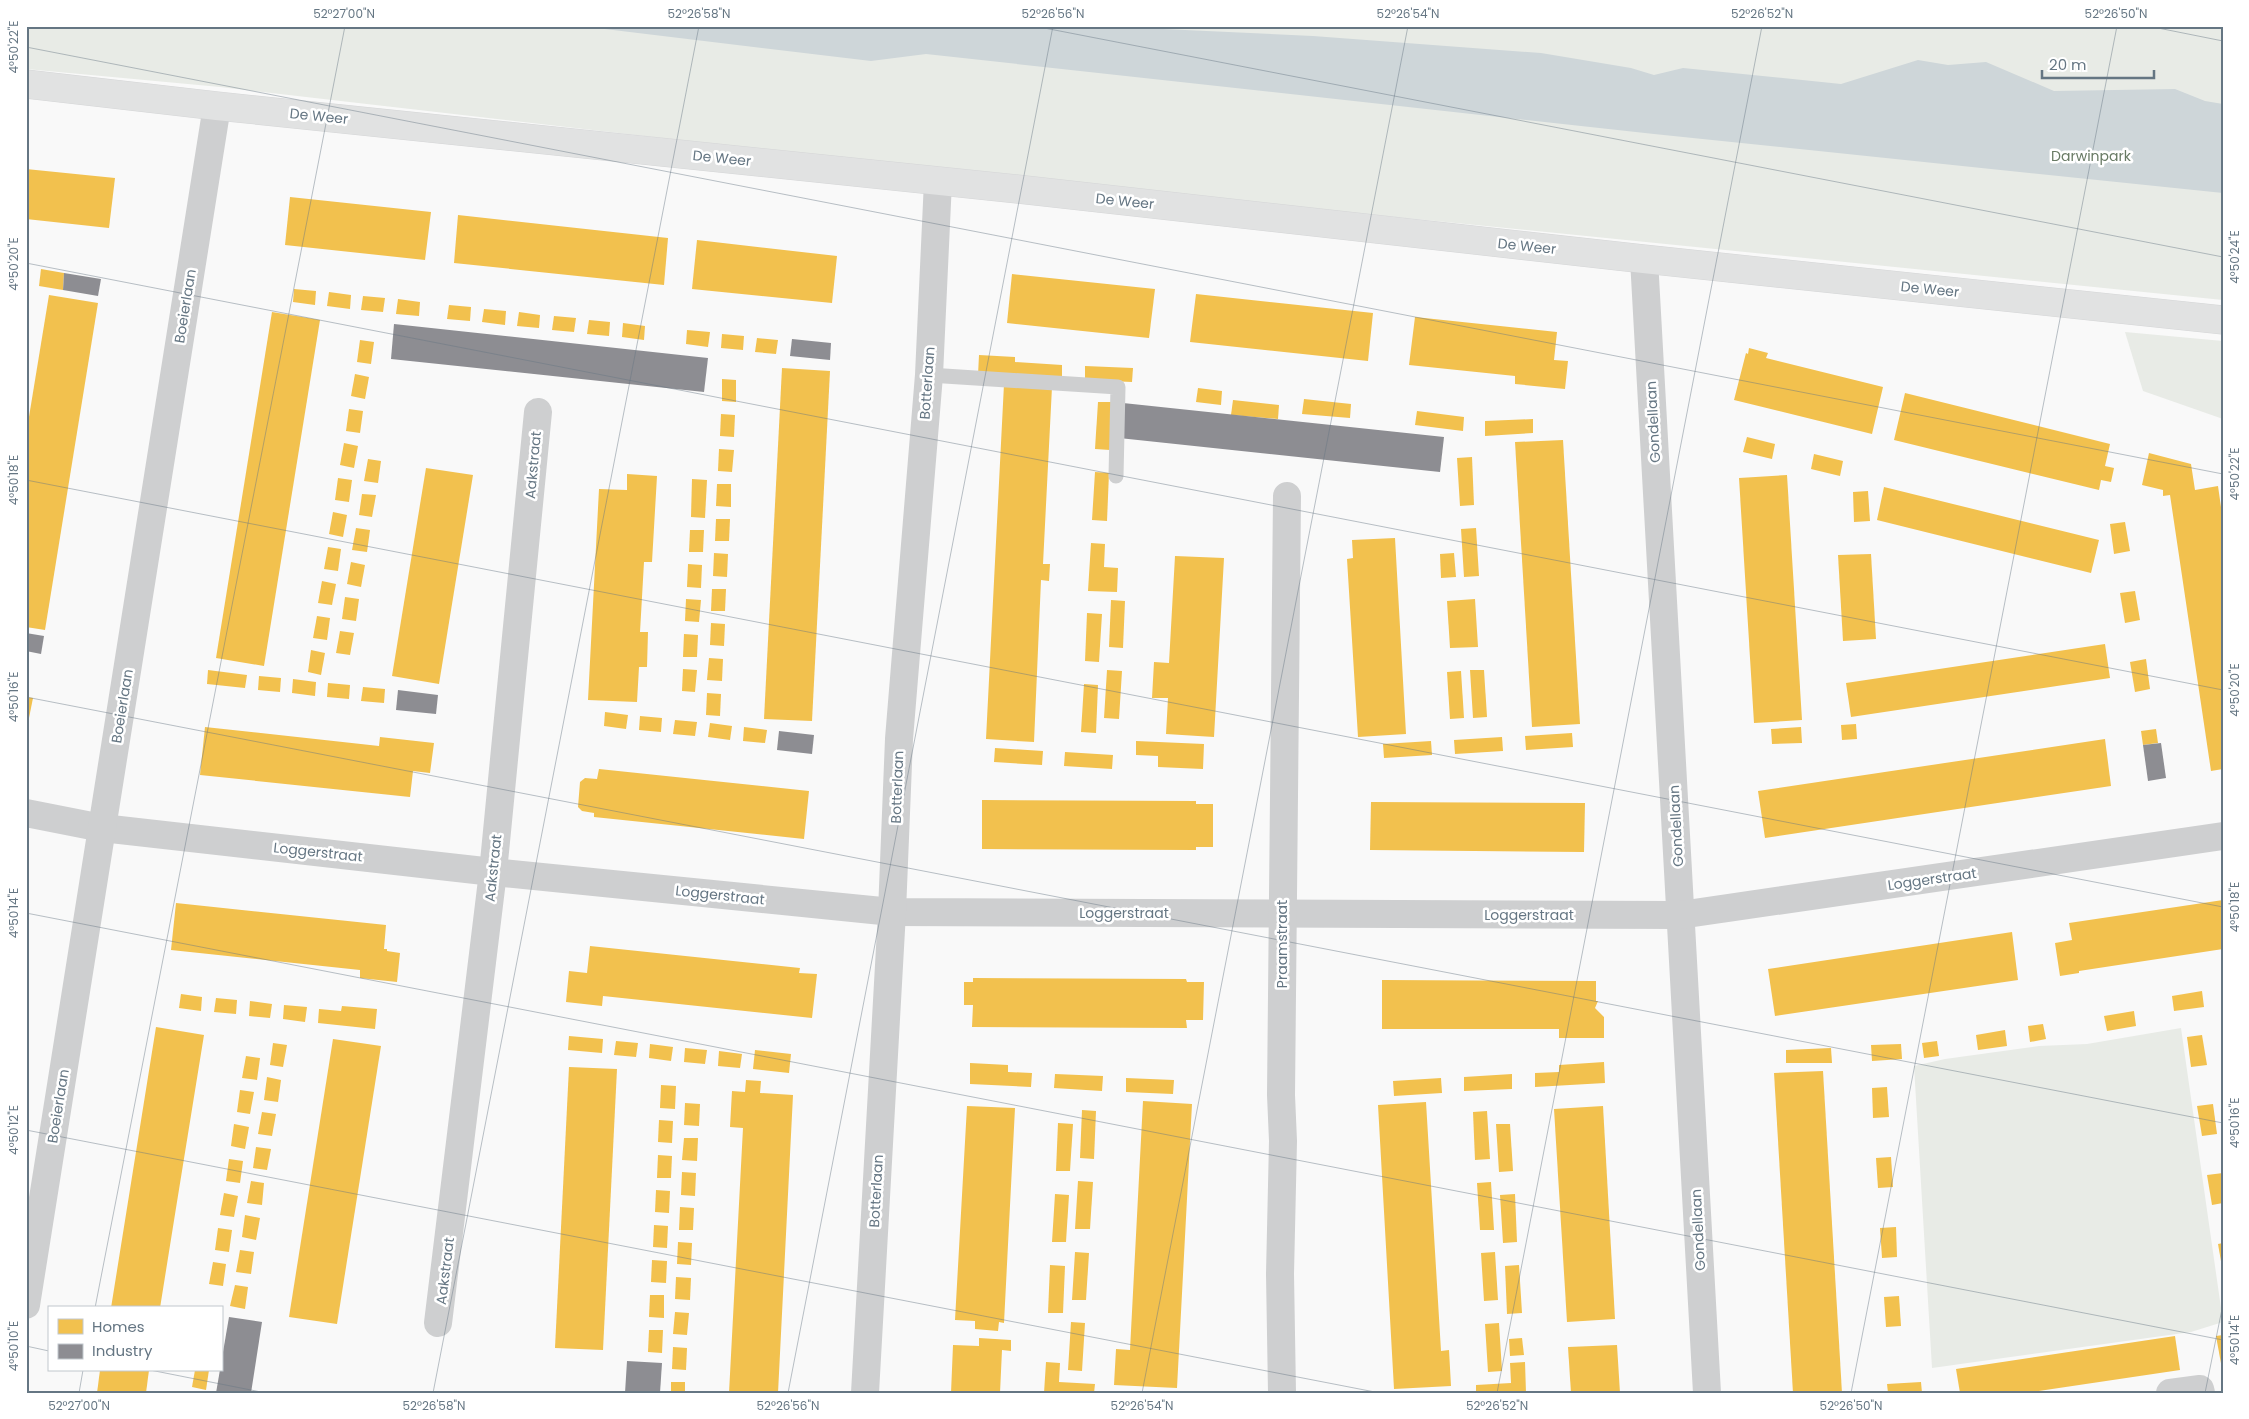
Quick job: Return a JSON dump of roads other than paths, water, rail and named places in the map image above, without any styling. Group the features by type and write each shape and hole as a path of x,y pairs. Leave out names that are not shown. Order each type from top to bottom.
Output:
{"street":[{"name":"De Weer","path":"26,84 2223,320"},
{"name":"Boeierlaan","path":"26,1305 217,106"},
{"name":"Botterlaan","path":"865,1393 892,912 899,739 929,375 938,181"},
{"name":"Gondellaan","path":"1644,259 1707,1393"},
{"name":"Aakstraat","path":"438,1323 493,872 538,412"},
{"name":"Praamstraat","path":"1282,1393 1282,914 1287,496"},
{"name":"Loggerstraat","path":"26,813 102,828 493,872 892,912 1680,916 2223,836"},
{"path":"2170,1393 2200,1389 2201,1393"}],"lane":[{"path":"929,375 1118,387 1116,476"}],"park label":[{"name":"Darwinpark","path":"2091,156"}]}
